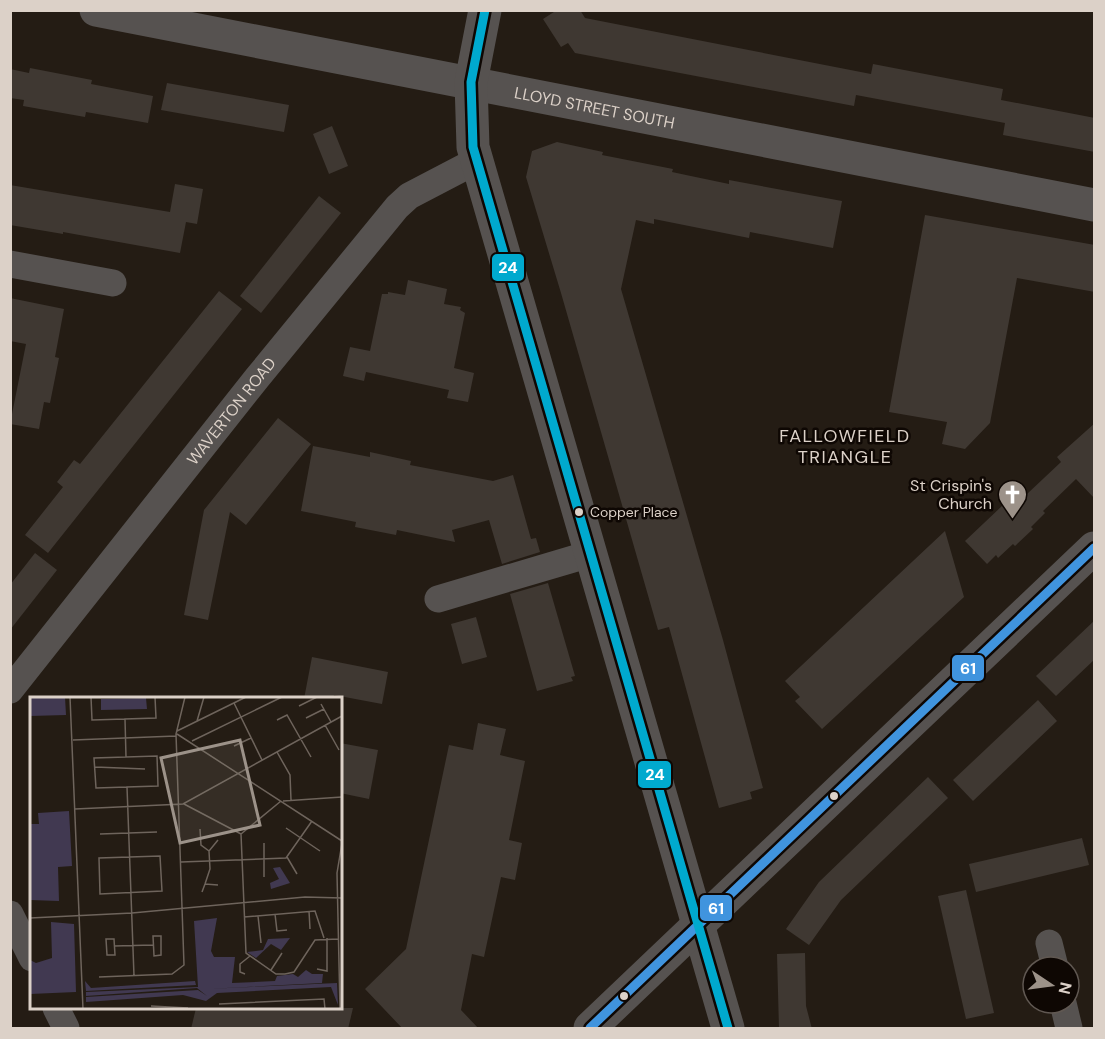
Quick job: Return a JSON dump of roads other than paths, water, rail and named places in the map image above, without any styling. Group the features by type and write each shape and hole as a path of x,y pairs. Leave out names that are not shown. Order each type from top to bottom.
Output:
{"street":[{"name":"LLOYD STREET SOUTH","path":"96,10 1095,205"},
{"path":"484,10 471,82 473,147 476,161 728,1029"},
{"name":"WAVERTON ROAD","path":"10,690 257,378 397,207 409,196 476,161"},
{"path":"10,264 113,283"},
{"path":"590,1029 856,773 1095,548"},
{"path":"438,599 590,554"},
{"path":"10,914 30,954"},
{"path":"56,1009 66,1029"}],"place":[{"name":"Copper Place","path":"579,512"},
{"name":"St Crispin's Church","path":"1013,520"}],"district":[{"name":"FALLOWFIELD TRIANGLE","path":"845,446"}]}
